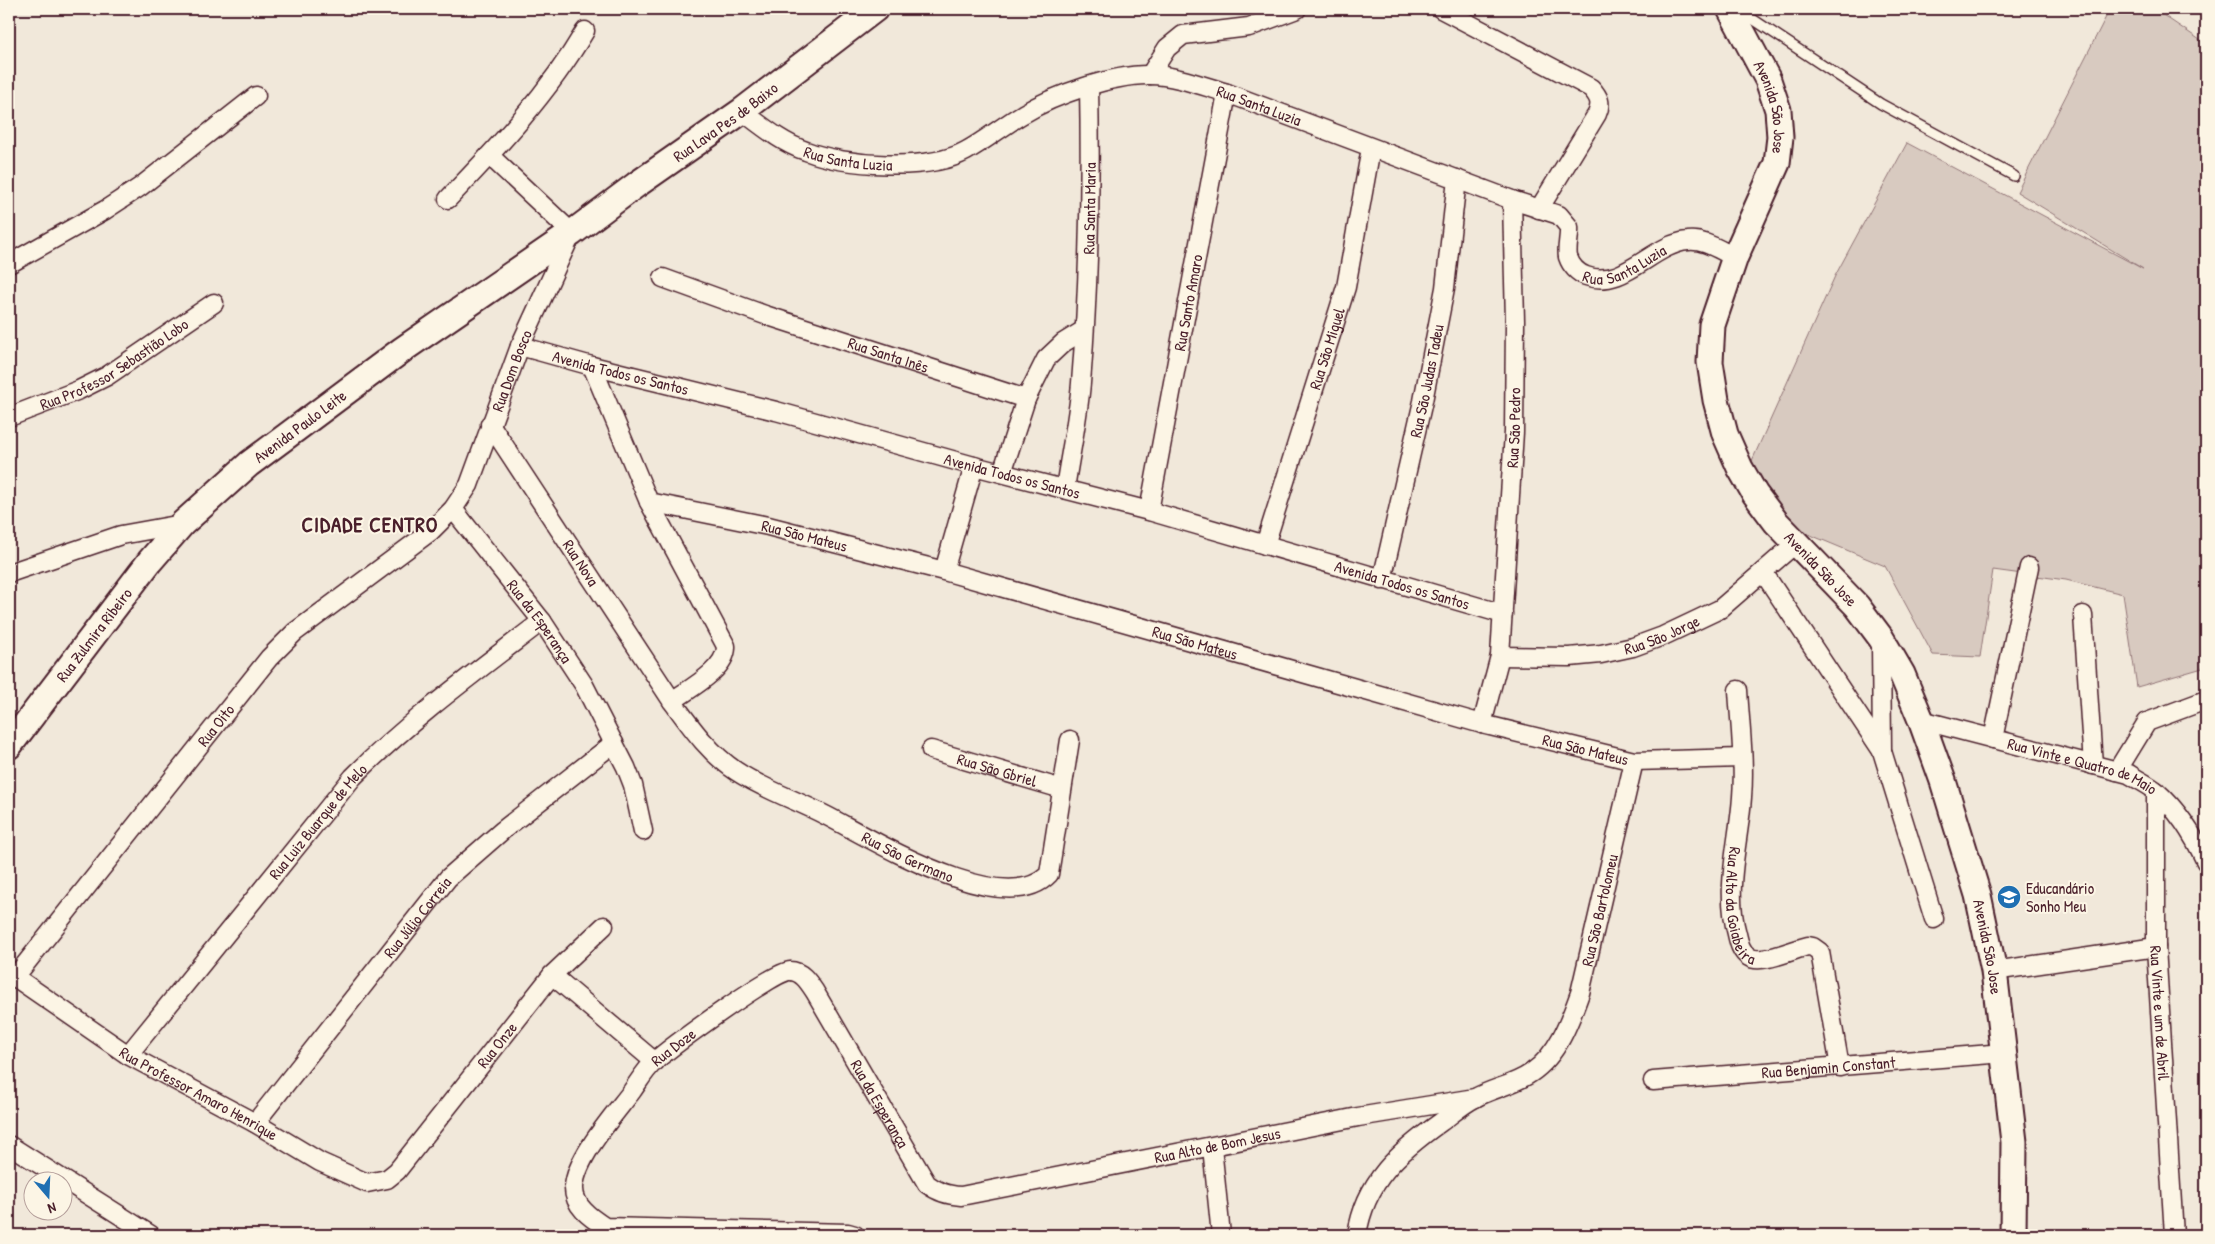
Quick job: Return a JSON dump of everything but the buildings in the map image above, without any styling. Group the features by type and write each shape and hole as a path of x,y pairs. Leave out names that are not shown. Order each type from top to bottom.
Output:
{"street":[{"name":"Rua Lava Pes de Baixo","path":"572,233 636,185 742,111 875,9"},
{"path":"1150,75 1167,48 1183,35 1249,27 1297,9"},
{"path":"1442,9 1591,88 1598,95 1600,108 1538,209"},
{"name":"Avenida São Jose","path":"1730,9 1768,80 1778,110 1780,137 1777,163 1735,257 1712,325 1710,362 1716,400 1725,434 1740,468 1755,494 1776,522 1857,606 1881,638 1902,674 1922,720 1978,895 1994,971 2014,1142 2013,1235"},
{"path":"448,199 490,156 554,80 585,31"},
{"name":"Rua Santa Luzia","path":"742,111 783,141 806,151 834,159 862,162 925,163 946,159 965,152 1025,113 1060,96 1089,86 1150,75 1188,82 1227,93 1512,200 1559,215 1567,222 1570,232 1567,250 1570,262 1582,274 1594,279 1613,278 1671,246 1688,241 1698,241 1735,257"},
{"name":"Rua Santa Maria","path":"1065,489 1080,385 1084,330 1091,188 1089,86"},
{"name":"Rua Santo Amaro","path":"1149,511 1227,93"},
{"path":"9,264 104,210 140,186 256,96"},
{"name":"Rua São Miguel","path":"1265,546 1346,287 1371,148"},
{"path":"490,156 572,233"},
{"name":"Rua São Judas Tadeu","path":"1382,580 1423,401 1443,297 1457,179"},
{"name":"Rua São Pedro","path":"1482,724 1500,656 1514,432 1515,321 1512,200"},
{"name":"Rua Dom Bosco","path":"453,509 469,485 520,346 572,233"},
{"name":"Avenida Paulo Leite","path":"182,524 249,464 293,430 402,350 572,233"},
{"name":"Rua Santa Inês","path":"663,278 765,315 1026,399"},
{"name":"Rua Professor Sebastião Lobo","path":"9,417 78,390 107,376 214,303"},
{"path":"1002,473 1026,399 1046,359 1063,343 1084,330"},
{"name":"Avenida Todos os Santos","path":"520,346 592,366 776,411 974,466 1149,511 1503,614"},
{"path":"592,366 649,502 726,646 726,653 720,666 672,701"},
{"name":"Rua Nova","path":"490,424 672,701"},
{"path":"944,571 974,466"},
{"name":"Rua São Mateus","path":"649,502 768,526 944,571 1482,724 1634,761 1742,758"},
{"name":"Rua da Esperança","path":"453,509 542,622 576,672 614,743 633,785 643,831"},
{"name":"Rua Oito","path":"12,975 269,658 295,632 431,531 453,509"},
{"path":"9,573 114,537 182,524"},
{"name":"Rua Zulmira Ribeiro","path":"9,746 150,561 182,524"},
{"name":"Rua São Jorge","path":"1500,656 1569,658 1633,647 1663,636 1720,610 1796,543"},
{"path":"1993,739 2029,567"},
{"path":"1763,572 1882,751 1934,919"},
{"path":"2083,615 2093,765"},
{"name":"Rua Luiz Buarque de Melo","path":"128,1055 353,777 384,746 429,708 542,622"},
{"path":"1881,638 1882,751"},
{"name":"Rua Alto da Goiabeira","path":"1738,690 1742,797 1732,879 1731,904 1740,945 1744,952 1754,959 1762,959 1808,946 1820,952 1840,1067"},
{"path":"2117,771 2147,722 2206,700"},
{"name":"Rua São Germano","path":"672,701 699,737 718,757 737,771 850,827 922,866 971,882 1021,888 1042,881 1048,874 1070,740"},
{"name":"Rua Vinte e Quatro de Maio","path":"1922,720 2129,774 2156,791 2176,812 2195,839 2206,862"},
{"name":"Rua Júlio Correia","path":"255,1122 448,878 503,830 614,743"},
{"name":"Rua São Gbriel","path":"931,750 1062,789"},
{"name":"Rua São Bartolomeu","path":"1475,1098 1532,1073 1550,1054 1568,1025 1580,993 1634,761"},
{"name":"Rua Vinte e um de Abril","path":"2156,791 2156,947 2174,1235"},
{"name":"Rua Onze","path":"397,1171 552,975 604,926"},
{"path":"1994,971 2156,947"},
{"name":"Rua Doze","path":"815,992 805,978 798,973 790,971 780,974 767,980 655,1062 598,1136 579,1168 574,1188 578,1205 591,1218 605,1227 848,1233 855,1235"},
{"name":"Rua Professor Amaro Henrique","path":"12,975 128,1055 255,1122 320,1162 367,1184 387,1179 397,1171"},
{"path":"552,975 655,1062"},
{"name":"Rua da Esperança","path":"815,992 927,1184 937,1191 961,1196"},
{"name":"Rua Benjamin Constant","path":"1654,1081 2004,1052"},
{"path":"1357,1235 1367,1201 1378,1180 1394,1160 1414,1142 1475,1098"},
{"name":"Rua Alto de Bom Jesus","path":"961,1196 1397,1110 1475,1098"},
{"path":"9,1145 151,1235"},
{"path":"1212,1147 1221,1235"}],"lane":[{"path":"1737,9 1882,104 2014,176"}],"shaded area":[{"path":"2110,9 2154,9 2206,44 2206,667 2137,687 2123,594 2066,580 1993,570 1980,657 1933,655 1885,566 1772,519 1751,463 1835,276 1907,143 2143,269 2017,192"}],"place":[{"name":"Educandário Sonho Meu","path":"2009,897"}],"district":[{"name":"CIDADE CENTRO","path":"370,524"}]}
